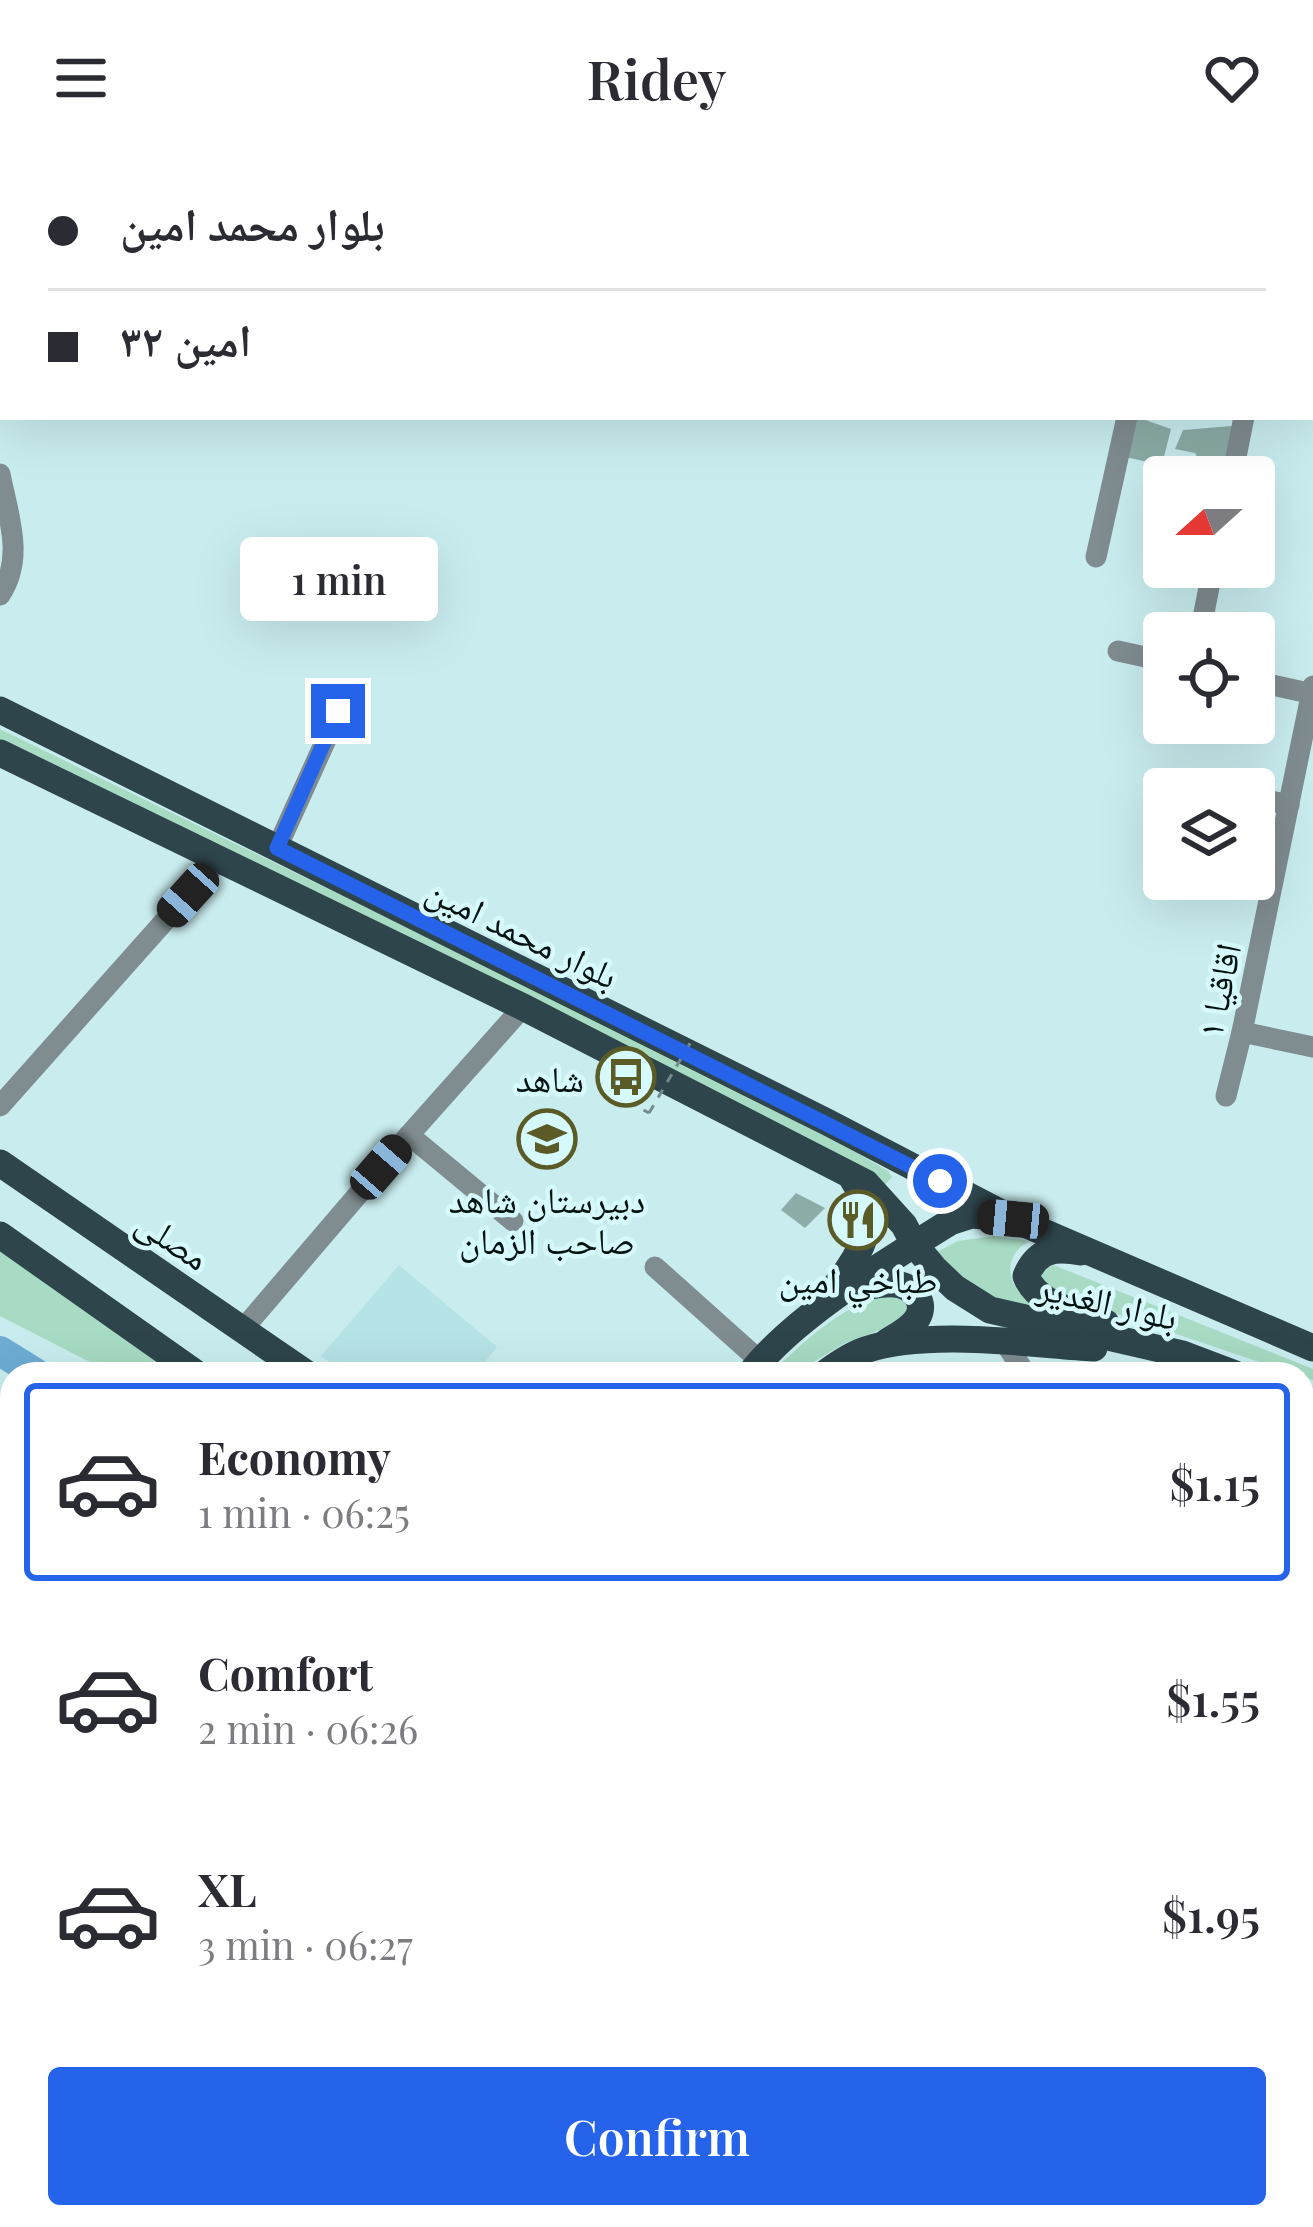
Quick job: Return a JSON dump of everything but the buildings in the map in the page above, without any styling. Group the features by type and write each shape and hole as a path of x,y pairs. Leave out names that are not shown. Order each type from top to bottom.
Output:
{"main road":[{"name":"بلوار محمد امین","path":"0,710 1013,1219"},
{"name":"بلوار محمد امین","path":"0,753 523,1007 841,1169 866,1183 878,1197"},
{"path":"878,1197 888,1198 902,1190 907,1183 903,1162"},
{"name":"مصلی","path":"0,1163 290,1362"},
{"path":"761,1362 815,1312 857,1255 868,1218 866,1201 841,1169"},
{"name":"بلوار الغدیر","path":"878,1197 955,1288 990,1310 1177,1362"},
{"path":"815,1312 950,1222 972,1215 1013,1219"},
{"name":"بلوار الغدیر","path":"1013,1219 1313,1348"},
{"path":"0,1235 180,1362"},
{"path":"1103,1258 1048,1251 1032,1260 1026,1276 1030,1287 1046,1300 1180,1362"},
{"path":"848,1290 892,1283 916,1293 922,1305 919,1316 878,1347"},
{"path":"844,1362 862,1351 899,1342 1005,1343 1167,1362"}],"street":[{"path":"1096,556 1126,420"},
{"path":"1236,456 1243,420"},
{"path":"0,474 15,548 9,581 0,596"},
{"path":"1118,651 1143,656"},
{"path":"1275,685 1313,691"},
{"name":"اقاقیا ۱","path":"1275,840 1288,805 1313,691"},
{"path":"277,848 338,711"},
{"path":"1275,802 1288,805"},
{"path":"0,1106 219,860"},
{"name":"اقاقیا ۱","path":"1226,1096 1243,1032 1261,900"},
{"path":"243,1328 523,1007"},
{"path":"1243,1032 1313,1047"},
{"path":"409,1135 513,1221"},
{"path":"655,1267 751,1362"},
{"path":"1005,1343 1018,1362"}],"path":[{"path":"626,1100 649,1113 692,1040"}],"shaded area":[{"path":"399,1265 497,1347 485,1362 329,1362 321,1356"}],"green space":[{"path":"0,729 838,1142 892,1177 884,1186 0,741"},
{"path":"994,1236 1030,1241 1014,1255 1013,1281 1024,1297 1062,1314 986,1294 959,1277 937,1252 958,1241"},
{"path":"0,1243 171,1362 90,1362 0,1316"},
{"path":"1043,1264 1051,1264 1296,1362 1259,1362 1055,1293 1037,1281"},
{"path":"895,1291 909,1305 907,1312 894,1325 845,1343 813,1362 784,1362 844,1313"}],"waterway":[{"path":"0,1351 18,1362"}],"place":[{"name":"شاهد","path":"626,1077"},
{"name":"دبیرستان شاهد صاحب الزمان","path":"547,1139"},
{"name":"طباخي امين","path":"858,1220"}],"route":[{"path":"338,711 277,848 940,1181"}]}
